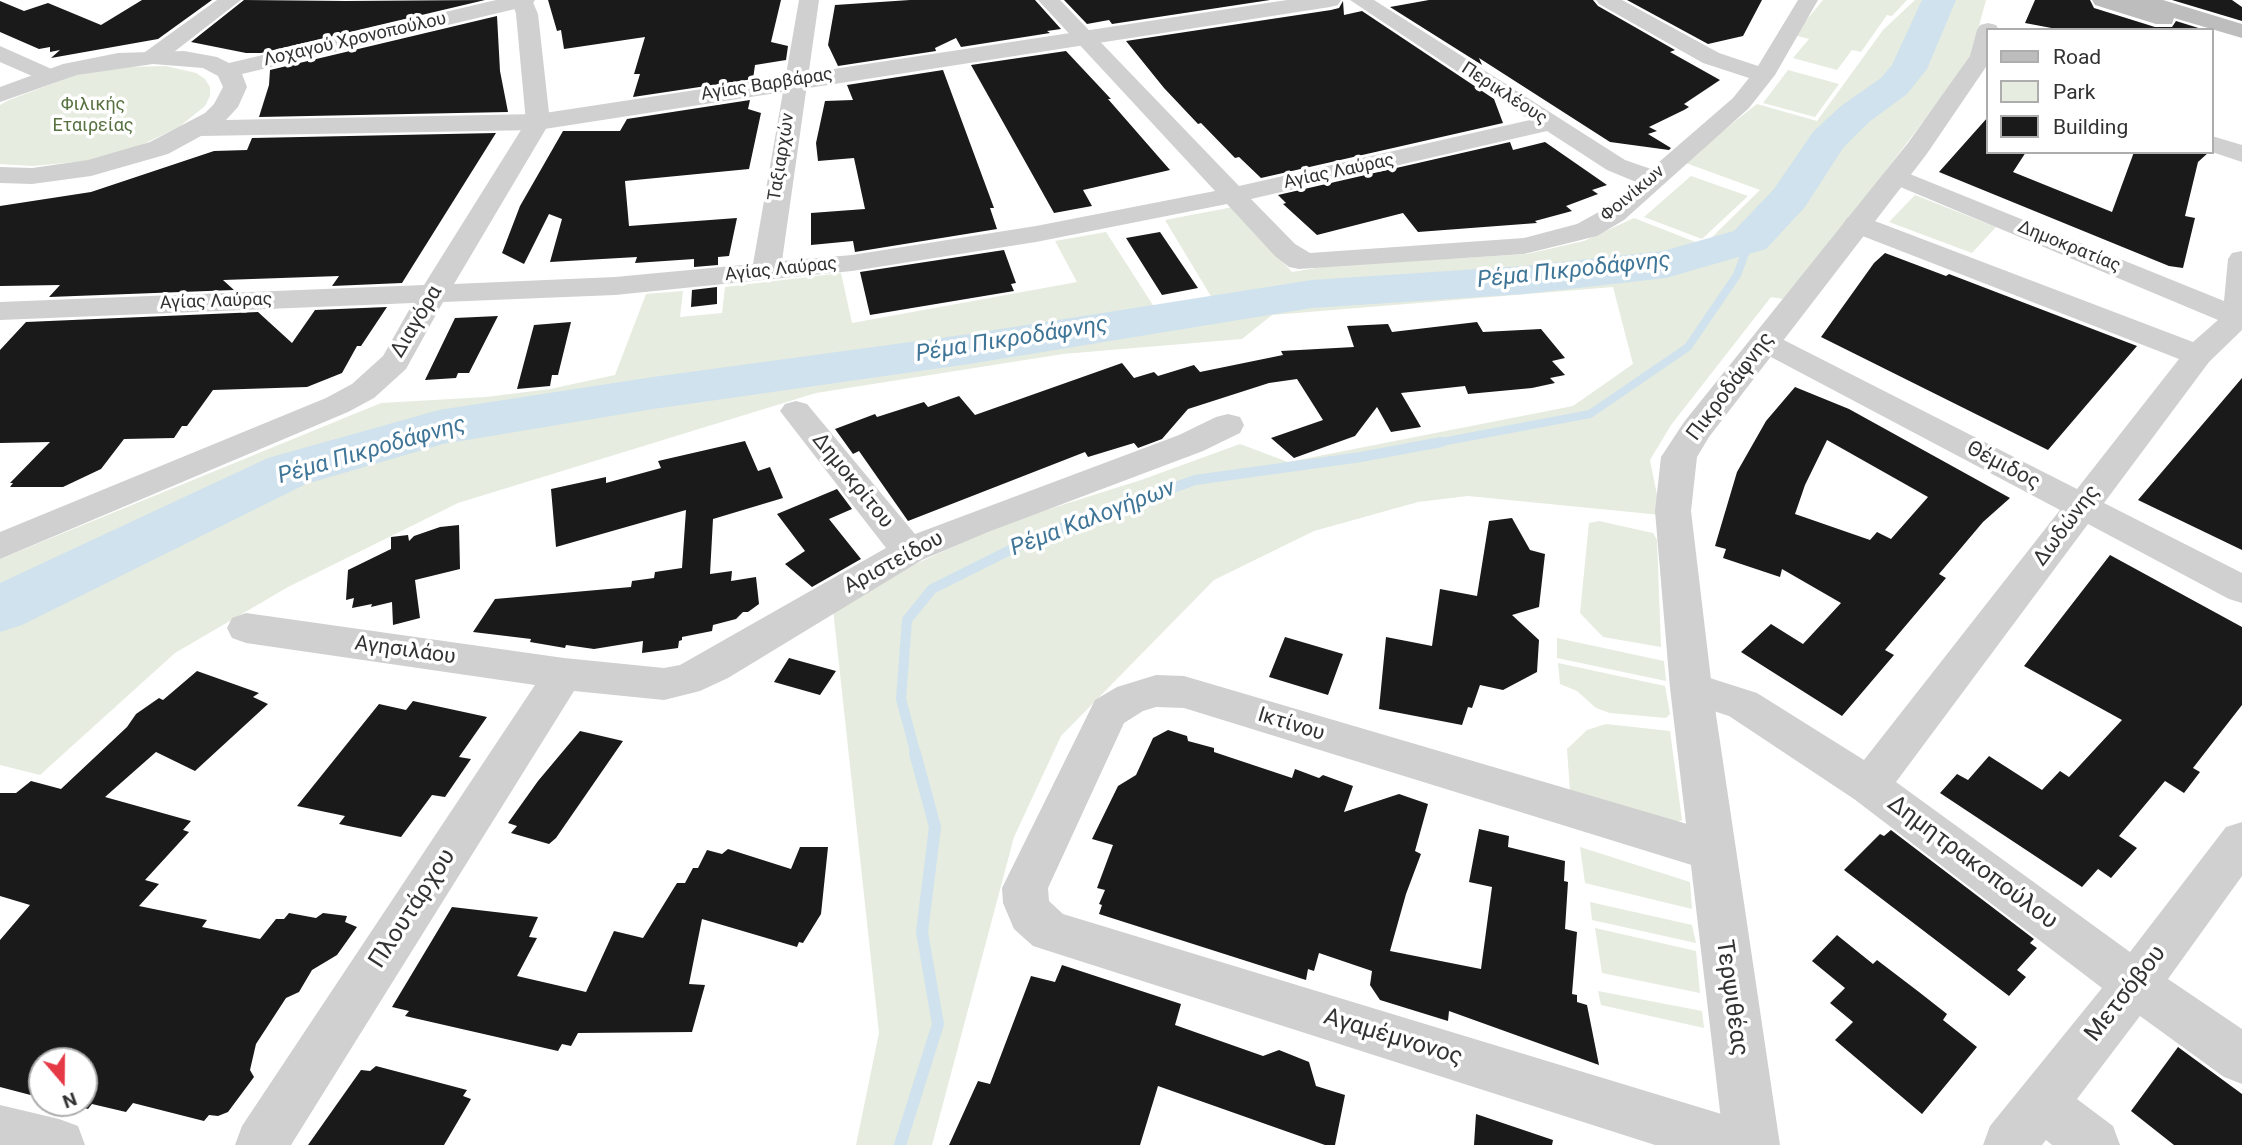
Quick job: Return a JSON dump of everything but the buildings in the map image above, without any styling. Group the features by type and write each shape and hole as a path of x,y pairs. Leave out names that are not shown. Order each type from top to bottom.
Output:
{"main road":[{"path":"2103,0 2205,28"},
{"path":"2140,0 2207,28"},
{"path":"2214,29 2242,31"},
{"path":"2214,31 2242,43"}],"street":[{"path":"153,57 231,0"},
{"path":"523,0 527,14 538,122"},
{"name":"Λοχαγού Χρονοπούλου","path":"226,71 523,0"},
{"name":"Ταξιαρχών","path":"766,272 794,81 809,0"},
{"path":"1048,0 1235,195"},
{"name":"Αγίας Βαρβάρας","path":"200,128 538,122 1330,0"},
{"name":"Περικλέους","path":"1360,0 1616,165 1653,179"},
{"path":"1606,0 1711,58 1764,75"},
{"name":"Φοινίκων","path":"1235,195 1285,250 1299,261 1524,246 1587,230 1615,214 1741,103 1764,75 1808,0"},
{"path":"2214,28 2242,25"},
{"path":"0,53 48,76"},
{"path":"0,95 48,76 95,64 153,57 209,62 226,71 233,78 235,87 225,107 200,128 159,148 91,168 32,176 0,175"},
{"name":"Πικροδάφνης","path":"1711,851 1673,510 1679,457 1696,430 1985,57"},
{"name":"Διαγόρα","path":"0,546 337,405 363,391 395,362 433,294 538,122"},
{"name":"Αγίας Λαύρας","path":"0,311 615,286 766,272 956,248 1235,195 1550,124"},
{"path":"2214,144 2242,155"},
{"name":"Δημοκρατίας","path":"1895,176 2240,318"},
{"path":"1857,224 2199,355"},
{"path":"2240,318 2242,259"},
{"name":"Δωδώνης","path":"1869,786 2199,355 2240,318"},
{"name":"Θέμιδος","path":"1765,342 2242,589"},
{"name":"Δημοκρίτου","path":"796,411 909,551"},
{"name":"Αριστείδου","path":"564,674 664,684 686,680 714,667 909,551 975,523 1191,443 1228,425"},
{"name":"Αγησιλάου","path":"246,628 564,674"},
{"name":"Πλουτάρχου","path":"261,1145 564,674"},
{"name":"Δημητρακοπούλου","path":"1691,688 1743,704 1869,786 2135,984 2242,1059"},
{"name":"Ικτίνου","path":"1049,931 1030,914 1026,903 1026,888 1109,712 1131,698 1156,691 1184,692 1711,851"},
{"name":"Μετσόβου","path":"2009,1145 2242,841"},
{"name":"Τερψιθέας","path":"1711,851 1752,1145"},
{"name":"Αγαμέμνονος","path":"1049,931 1738,1145"},
{"path":"2041,1103 2094,1145"},
{"path":"0,1131 59,1145"}],"green space":[{"path":"1823,0 1907,0 1892,16 1887,15 1861,52 1852,50 1837,70 1793,58 1809,39 1794,35"},
{"path":"1915,0 1986,0 1970,59 1864,200 1783,299 1771,297 1671,425 1650,460 1661,515 1468,496 1418,502 1314,531 1214,580 1061,736 1014,837 932,1145 856,1145 879,1033 833,609 900,571 1008,522 1141,480 1240,444 1288,462 1573,406 1633,364 1613,287 1272,315 1242,339 1063,354 816,393 458,503 288,587 175,653 40,775 0,765 0,559 381,403 486,397 550,389 615,375 646,294 683,291 680,317 722,313 725,287 841,273 852,323 1077,282 1055,241 1106,232 1158,313 1215,303 1165,220 1233,207 1292,272 1328,266 1527,254 1584,241 1634,218 1698,243 1708,241 1760,190 1683,162 1757,104 1817,121 1883,30"},
{"name":"Φιλικής Εταιρείας","path":"166,66 196,73 205,79 210,87 210,96 205,106 179,127 137,147 85,161 33,166 0,164 0,105 76,75 123,67"},
{"path":"1788,70 1839,84 1815,117 1763,103"},
{"path":"1691,176 1748,196 1702,239 1644,217"},
{"path":"1915,195 1996,227 1972,253 1889,222"},
{"path":"1599,521 1653,533 1657,540 1661,647 1603,637 1580,613 1589,523"},
{"path":"1557,638 1664,661 1666,681 1557,658"},
{"path":"1558,663 1665,686 1670,714 1666,718 1610,713 1596,708 1577,691 1560,684"},
{"path":"1606,724 1670,731 1682,820 1677,823 1570,792 1567,749 1587,730"},
{"path":"1580,847 1690,882 1692,909 1585,883"},
{"path":"1590,902 1692,925 1696,943 1592,920"},
{"path":"1595,928 1696,951 1700,993 1602,973"},
{"path":"1598,991 1702,1011 1704,1028 1601,1005"}],"waterway":[{"name":"Ρέμα Πικροδάφνης","path":"0,609 287,471 439,427 653,393 969,349 1312,294 1524,280 1666,264 1750,240 1790,198 1827,141 1855,114 1894,86 1909,69 1939,0"},
{"name":"Ρέμα Καλογήρων","path":"1431,444 1590,414 1688,347 1737,275 1750,240"},
{"name":"Ρέμα Καλογήρων","path":"916,755 901,699 907,620 932,589 1034,538 1195,480 1361,457 1441,442"},
{"name":"Ρέμα Καλογήρων","path":"900,1145 938,1024 922,932 935,827 915,753"}]}
